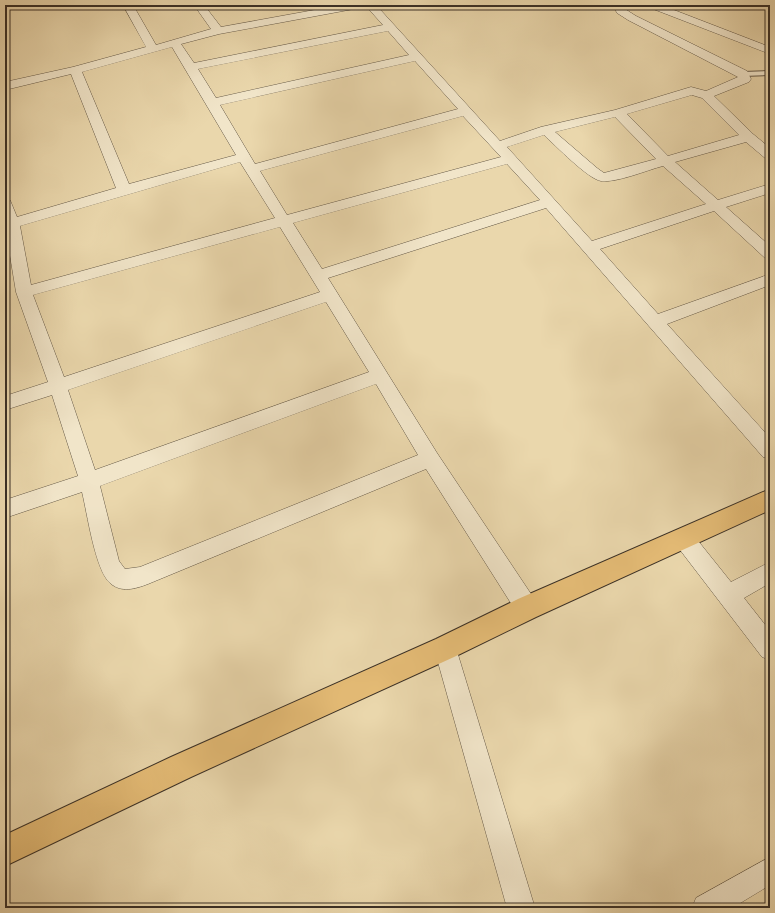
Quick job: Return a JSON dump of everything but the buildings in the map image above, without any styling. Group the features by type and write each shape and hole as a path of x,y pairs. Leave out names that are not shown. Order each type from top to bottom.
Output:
{"main road":[{"path":"5,850 181,767 444,648 527,608 684,539 770,499"}],"street":[{"path":"128,5 152,48"},
{"path":"199,5 218,31"},
{"path":"5,86 76,70 218,31 359,5"},
{"path":"370,5 549,202 588,248 770,451"},
{"path":"618,5 622,11 632,18 743,74 745,79 706,95"},
{"path":"652,5 770,51"},
{"path":"191,67 391,27"},
{"path":"174,42 191,67 247,163 380,375 430,459 527,608"},
{"path":"212,103 417,57"},
{"path":"76,70 124,190"},
{"path":"497,146 546,130 618,113 691,91 697,91 706,95 748,137 770,155"},
{"path":"12,223 124,190 247,163 466,111"},
{"path":"618,113 665,160 770,254"},
{"path":"546,130 592,171 602,177 612,176 748,137"},
{"path":"24,292 509,159"},
{"path":"588,248 770,188"},
{"path":"318,276 549,202"},
{"path":"5,204 12,223 24,292 58,386 89,481 109,563 118,578 127,580 155,571 430,459"},
{"path":"654,322 770,279"},
{"path":"5,403 330,295"},
{"path":"5,509 89,481 380,375"},
{"path":"684,539 770,649"},
{"path":"728,595 770,572"},
{"path":"444,648 521,908"},
{"path":"706,908 770,870"}],"lane":[{"path":"743,74 770,73"}]}
